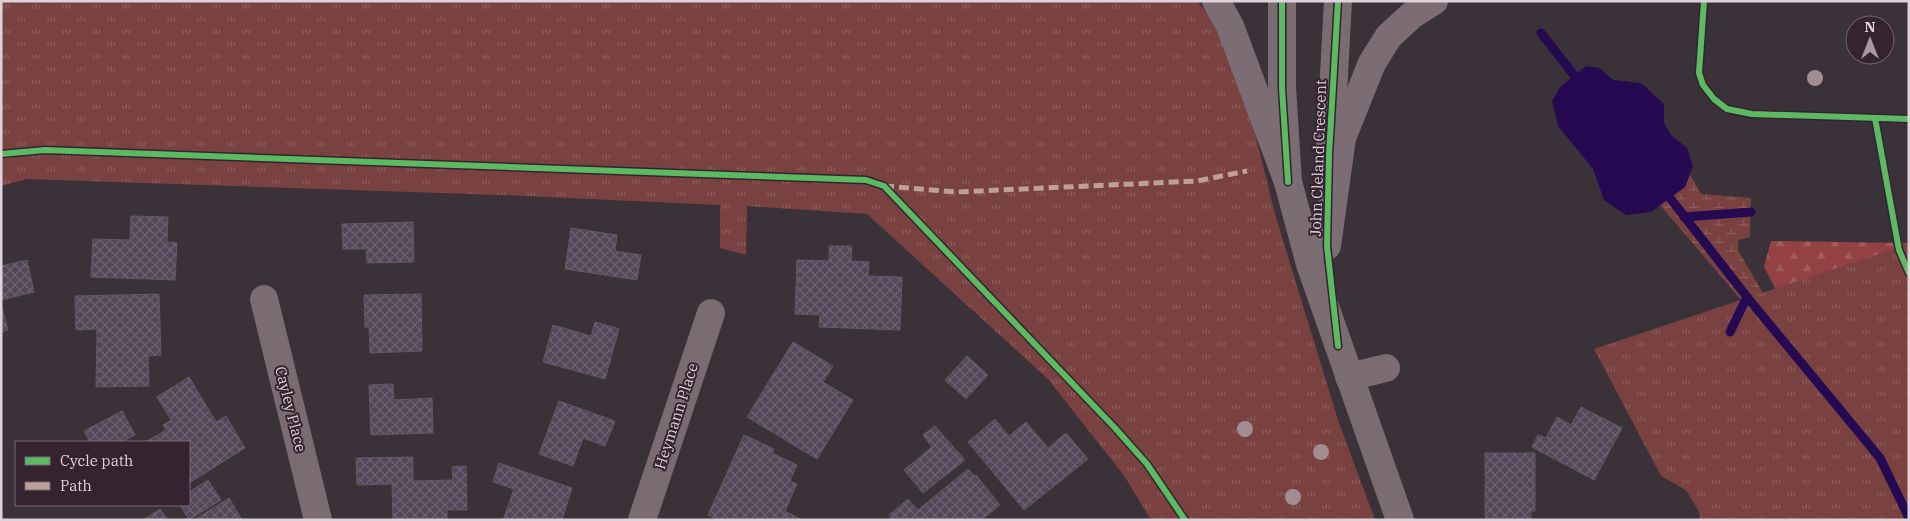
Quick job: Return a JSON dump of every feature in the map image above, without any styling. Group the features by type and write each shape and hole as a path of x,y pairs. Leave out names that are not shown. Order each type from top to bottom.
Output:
{"main road":[{"path":"1216,1 1230,26 1288,182"},
{"path":"1327,246 1342,138 1372,63 1389,36 1412,15 1434,1"}],"street":[{"name":"John Cleland Crescent","path":"1282,1 1282,88 1288,182 1310,264 1400,520"},
{"name":"John Cleland Crescent","path":"1338,1 1329,155 1327,246 1338,346"},
{"name":"Cayley Place","path":"264,299 318,520"},
{"name":"Heymann Place","path":"642,520 710,313"},
{"path":"1349,377 1386,368"}],"green space":[{"path":"1,1 1197,1 1224,33 1245,93 1275,214 1338,420 1375,520 1151,520 1125,477 1048,379 867,214 747,206 746,255 720,248 720,205 501,195 27,179 1,186"},
{"path":"1690,174 1701,194 1751,198 1750,237 1738,240 1738,250 1782,326 1748,308 1660,205 1685,187"},
{"path":"1771,241 1909,243 1909,415 1791,318 1764,267"},
{"path":"1909,244 1909,520 1700,520 1699,512 1686,490 1661,476 1594,349"}],"shaded area":[{"path":"1586,66 1600,68 1613,80 1641,83 1664,104 1664,123 1671,135 1687,148 1693,166 1685,187 1651,212 1626,215 1604,200 1593,169 1558,126 1552,101 1560,87"}],"building":[{"path":"131,216 168,217 167,242 177,243 175,280 91,277 93,239 130,240"},
{"path":"413,222 414,262 367,263 366,249 343,249 342,224"},
{"path":"571,228 617,235 615,251 641,255 637,280 565,269"},
{"path":"829,246 852,246 851,261 869,262 868,276 902,277 900,330 819,327 820,315 795,314 797,260 829,261"},
{"path":"27,260 34,292 1,300 1,266"},
{"path":"159,294 161,355 148,356 149,386 96,387 97,329 76,330 75,296"},
{"path":"421,294 422,351 370,353 369,327 365,327 364,295"},
{"path":"1,304 8,330 1,332"},
{"path":"595,322 619,329 605,379 543,362 553,325 591,336"},
{"path":"793,342 833,366 823,382 853,400 817,459 747,417"},
{"path":"967,356 988,375 966,399 945,380"},
{"path":"189,377 216,422 226,416 245,448 190,482 190,441 147,441 166,430 163,425 171,420 157,397"},
{"path":"393,384 394,400 432,398 433,433 371,435 369,385"},
{"path":"559,401 615,421 605,446 583,438 573,466 539,454"},
{"path":"1581,407 1622,428 1594,480 1532,447 1538,435 1546,438 1557,417 1571,425"},
{"path":"122,411 135,435 124,441 89,441 84,431"},
{"path":"995,419 1009,436 1026,422 1048,448 1066,433 1088,459 1024,510 968,442"},
{"path":"935,426 965,460 923,493 904,470 932,447 923,435"},
{"path":"744,435 774,449 772,453 797,465 790,481 797,484 785,511 802,520 718,520 708,515"},
{"path":"1485,453 1535,453 1535,511 1531,511 1531,520 1485,520"},
{"path":"413,457 413,481 453,480 452,467 466,466 467,510 447,510 447,520 393,520 392,484 357,485 356,458"},
{"path":"499,463 572,488 562,520 503,520 514,489 493,482"},
{"path":"968,469 976,475 1000,505 981,520 892,520 889,515 908,499 918,510"},
{"path":"208,480 221,500 189,520 181,506 190,506 190,491"},
{"path":"229,498 242,520 194,520"},
{"path":"160,509 168,520 143,520"}],"waterway":[{"path":"1541,33 1581,84"},
{"path":"1663,189 1747,297 1880,458 1909,518"},
{"path":"1684,217 1751,212"},
{"path":"1730,332 1747,297"}],"marked path":[{"path":"884,186 956,192 1197,181 1247,171"}],"cycle path":[{"path":"1282,1 1282,88 1288,182"},
{"path":"1338,1 1329,155 1327,246 1338,346"},
{"path":"1704,1 1699,73 1703,85 1714,99 1727,109 1752,114 1909,119"},
{"path":"1875,118 1899,250 1909,273"},
{"path":"1,154 45,150 866,180 884,186 1115,428 1147,464 1185,520"}]}
